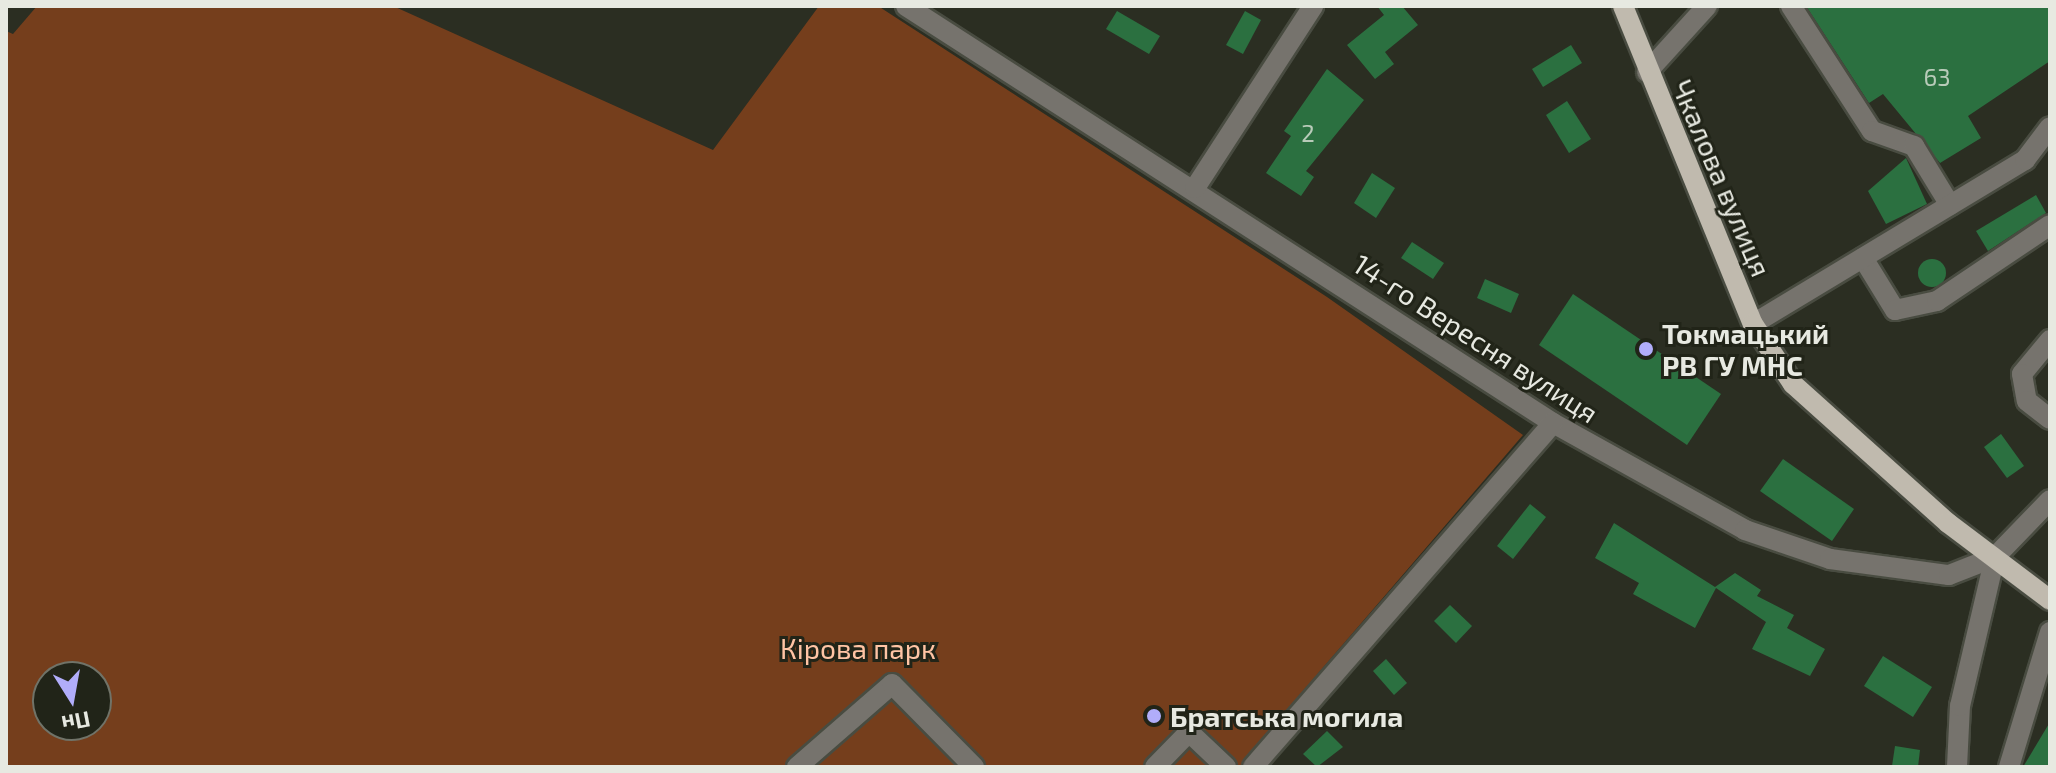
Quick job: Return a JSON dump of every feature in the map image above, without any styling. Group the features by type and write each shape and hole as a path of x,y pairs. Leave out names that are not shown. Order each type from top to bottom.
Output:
{"main road":[{"name":"Чкалова вулиця","path":"1623,6 1647,72 1753,324 1793,384 1846,435 1995,557"},
{"path":"1995,557 2050,600"}],"street":[{"name":"14-го Вересня вулиця","path":"906,6 1195,188 1553,423 1745,530 1830,559 1949,575 1995,557"},
{"path":"1195,188 1313,6"},
{"path":"1647,72 1707,6"},
{"path":"1791,6 1872,131 1914,146 1950,205"},
{"path":"1753,324 2025,160 2050,127"},
{"path":"1863,258 1895,310 1937,301 2050,225"},
{"path":"2050,340 2022,374 2027,401 2050,419"},
{"path":"1253,767 1553,423"},
{"path":"1957,767 1960,706 1995,557 2050,500"},
{"path":"2009,767 2050,632"},
{"path":"797,767 892,684 974,767"},
{"path":"1155,767 1189,732 1226,767"}],"green space":[{"name":"Кірова парк","path":"37,6 393,6 713,150 819,6 878,6 1327,297 1523,435 1247,756 1258,767 6,767 6,31 13,34"}],"building":[{"path":"1377,6 1402,6 1418,25 1385,52 1394,64 1375,79 1347,45 1384,15"},
{"path":"1806,6 2050,6 2050,61 1968,116 1981,138 1940,163 1883,94 1869,103"},
{"path":"1117,11 1160,36 1149,54 1106,29"},
{"path":"1245,11 1261,20 1243,54 1226,45"},
{"path":"1571,45 1582,63 1543,87 1532,69"},
{"path":"1327,69 1364,100 1306,171 1314,177 1301,196 1266,173 1291,136 1284,131"},
{"path":"1567,101 1591,139 1569,153 1546,115"},
{"path":"1906,158 1927,204 1886,224 1868,191"},
{"path":"1372,173 1395,188 1376,218 1354,203"},
{"path":"2036,195 2046,213 1988,251 1976,231"},
{"path":"1412,242 1444,263 1433,279 1401,258"},
{"path":"1932,259 1942,263 1946,273 1942,283 1932,287 1922,283 1918,273 1922,263"},
{"path":"1485,279 1519,294 1511,313 1477,298"},
{"path":"1573,294 1721,394 1687,445 1539,345"},
{"path":"2001,434 2024,466 2007,478 1984,447"},
{"path":"1783,459 1854,509 1832,541 1760,491"},
{"path":"1530,504 1546,517 1513,559 1497,546"},
{"path":"1614,523 1715,587 1735,573 1761,590 1757,596 1794,615 1787,628 1825,649 1810,676 1752,649 1766,622 1716,588 1695,628 1633,594 1639,583 1595,558"},
{"path":"1450,605 1472,626 1456,643 1434,621"},
{"path":"1883,656 1932,687 1913,717 1864,686"},
{"path":"1386,659 1407,683 1394,695 1373,671"},
{"path":"2050,722 2050,767 2023,767"},
{"path":"1327,731 1343,747 1317,767 1303,754"},
{"path":"1895,746 1920,750 1918,767 1892,766"}],"place":[{"name":"Токмацький РВ ГУ МНС","path":"1646,349"},
{"name":"Братська могила","path":"1154,716"}]}
